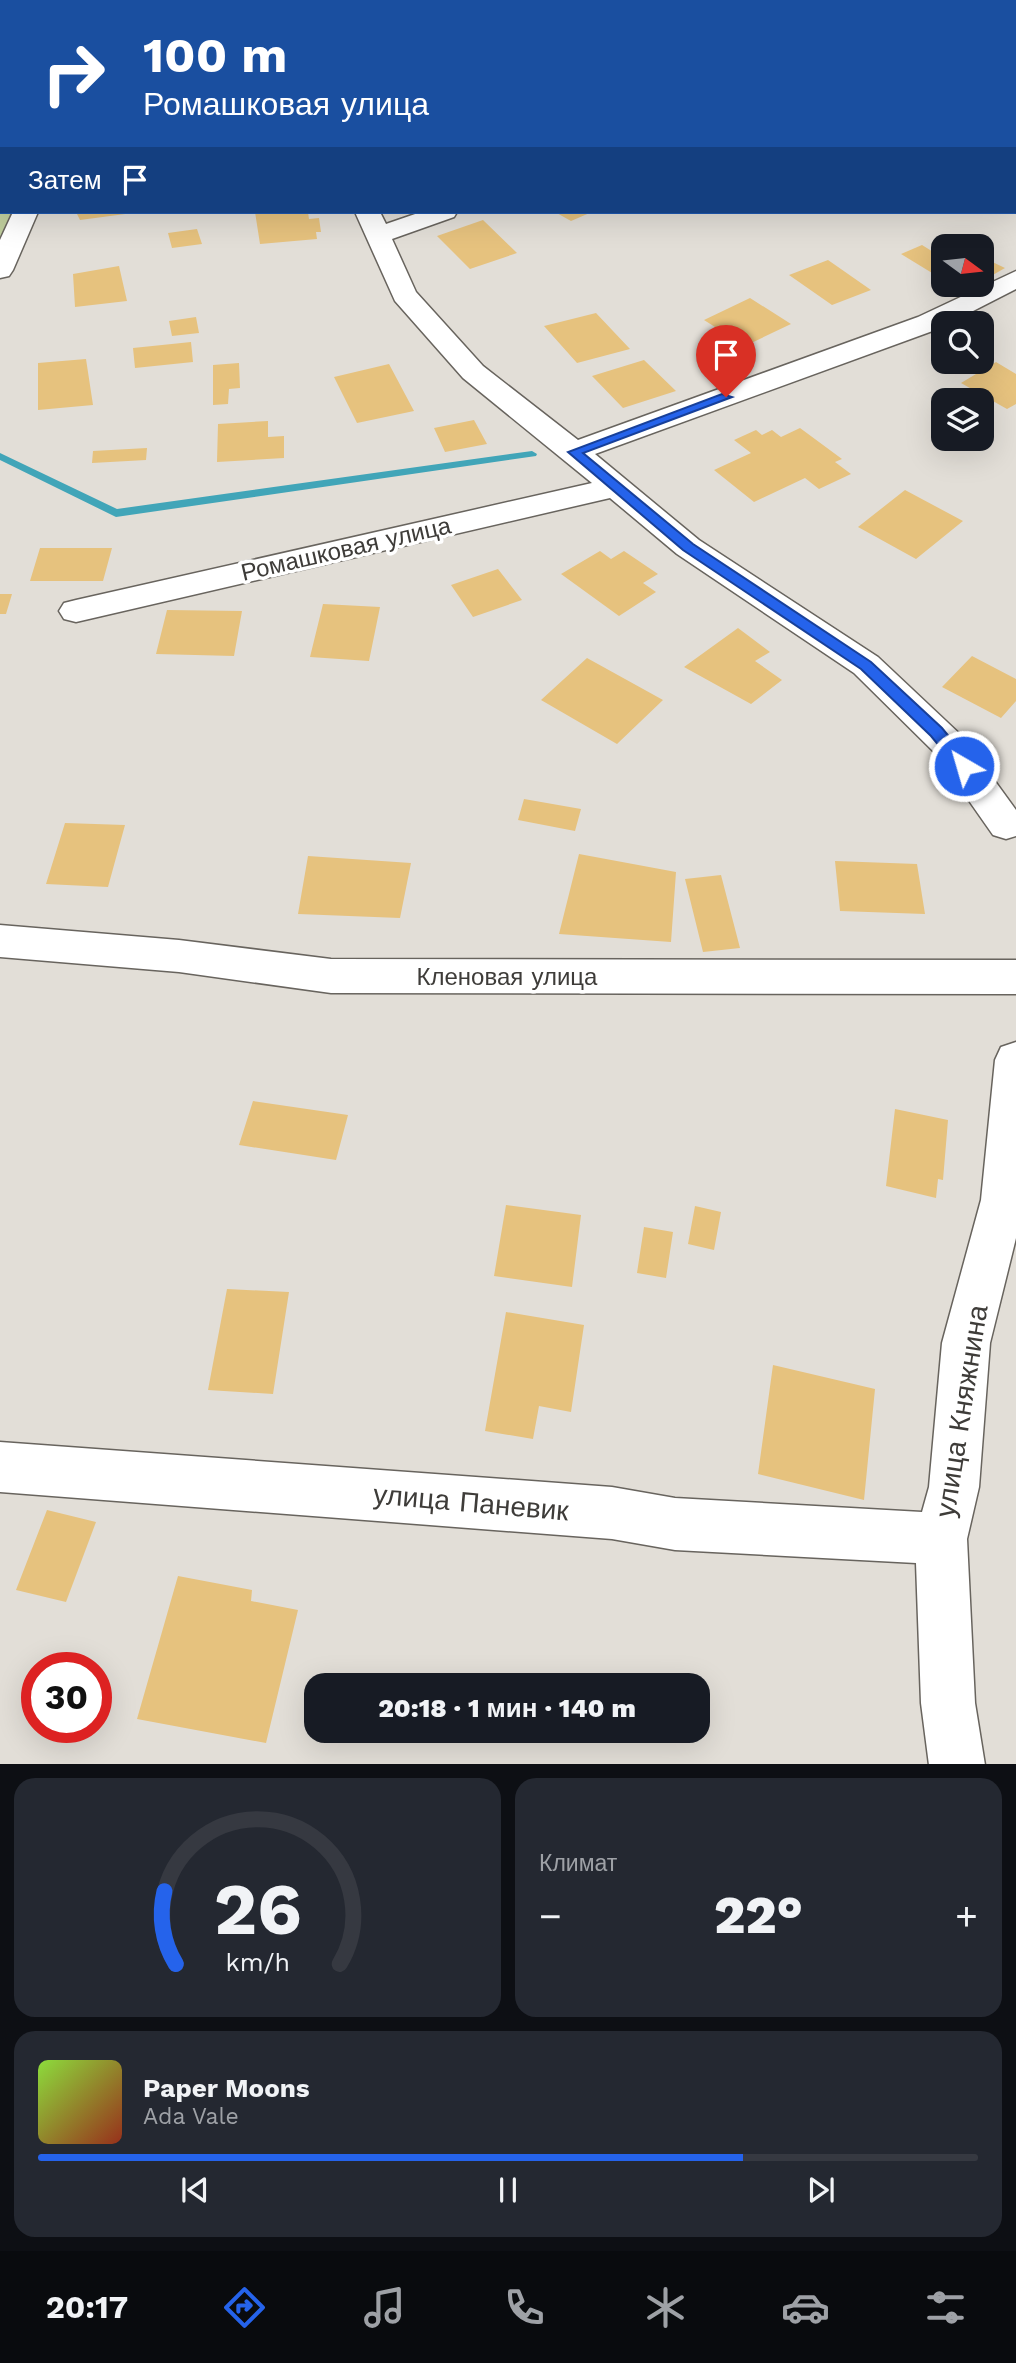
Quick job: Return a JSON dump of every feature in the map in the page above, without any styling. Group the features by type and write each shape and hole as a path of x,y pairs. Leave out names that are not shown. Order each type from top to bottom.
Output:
{"street":[{"path":"0,270 24,214"},
{"path":"433,214 373,224 404,295 473,372 688,547 866,665 950,746 1013,832"},
{"path":"574,452 928,324 1016,279"},
{"name":"Ромашковая улица","path":"76,611 615,487"},
{"name":"Кленовая улица","path":"0,941 179,956 331,976 1016,977"},
{"name":"улица Княжнина","path":"957,1764 948,1703 941,1539 954,1487 966,1343 1003,1200 1016,1060"},
{"name":"улица Паневик","path":"0,1467 612,1513 675,1524 941,1539"}],"green space":[{"path":"0,214 11,214 0,246"}],"building":[{"path":"77,214 125,214 80,220"},
{"path":"255,214 308,214 309,219 319,218 321,232 316,232 317,239 260,244"},
{"path":"559,214 587,214 571,221"},
{"path":"483,220 517,253 470,269 437,236"},
{"path":"197,229 202,244 172,248 168,233"},
{"path":"922,245 931,251 931,272 901,254"},
{"path":"828,260 871,290 832,305 789,275"},
{"path":"994,263 1005,268 994,274"},
{"path":"119,266 127,301 75,307 73,274"},
{"path":"750,298 791,324 745,346 704,320"},
{"path":"596,313 630,349 577,363 544,326"},
{"path":"196,317 199,333 172,336 169,321"},
{"path":"191,342 193,362 135,368 133,348"},
{"path":"86,359 93,405 38,410 38,363"},
{"path":"644,360 676,391 623,408 592,376"},
{"path":"239,363 240,388 229,389 228,404 213,405 213,365"},
{"path":"994,363 1016,374 1016,404 1007,409 994,402 994,388 970,388 961,383 976,374 994,374"},
{"path":"389,364 414,411 357,423 334,377"},
{"path":"474,420 487,444 445,452 434,428"},
{"path":"268,421 268,437 284,436 284,458 217,462 218,424"},
{"path":"800,428 842,459 835,462 851,474 819,489 805,478 754,502 714,470 751,453 734,440 756,430 762,435 772,430 781,437"},
{"path":"147,448 146,460 92,463 93,451"},
{"path":"905,490 963,521 916,559 858,527"},
{"path":"40,548 112,548 103,581 30,581"},
{"path":"600,551 611,559 624,551 658,574 643,583 656,592 619,616 561,574"},
{"path":"498,569 522,600 473,617 451,585"},
{"path":"0,594 12,594 6,614 0,614"},
{"path":"323,604 380,607 369,661 310,657"},
{"path":"167,610 242,611 234,656 156,654"},
{"path":"738,628 770,652 755,661 782,680 751,704 684,667"},
{"path":"972,656 1016,679 1016,701 1001,718 942,687"},
{"path":"587,658 663,700 617,744 541,700"},
{"path":"524,799 581,809 575,831 518,820"},
{"path":"65,823 125,825 108,887 46,884"},
{"path":"579,854 676,872 671,942 559,934"},
{"path":"308,856 411,863 400,918 298,914"},
{"path":"835,861 917,864 925,914 840,911"},
{"path":"721,875 740,948 703,952 685,879"},
{"path":"253,1101 348,1115 336,1160 239,1145"},
{"path":"895,1109 948,1120 943,1180 938,1179 936,1198 886,1186"},
{"path":"506,1205 581,1215 572,1287 494,1276"},
{"path":"695,1206 721,1212 714,1250 688,1244"},
{"path":"644,1227 673,1232 666,1278 637,1273"},
{"path":"227,1289 289,1292 273,1394 208,1390"},
{"path":"506,1312 584,1325 571,1412 539,1406 533,1439 485,1431"},
{"path":"773,1365 875,1389 864,1500 758,1474"},
{"path":"47,1510 96,1522 66,1602 16,1590"},
{"path":"178,1576 252,1590 251,1601 298,1610 266,1743 137,1719"}],"waterway":[{"path":"0,456 116,513 532,454"}],"route":[{"path":"726,397 574,452 688,547 866,665 950,746 964,766"}]}
